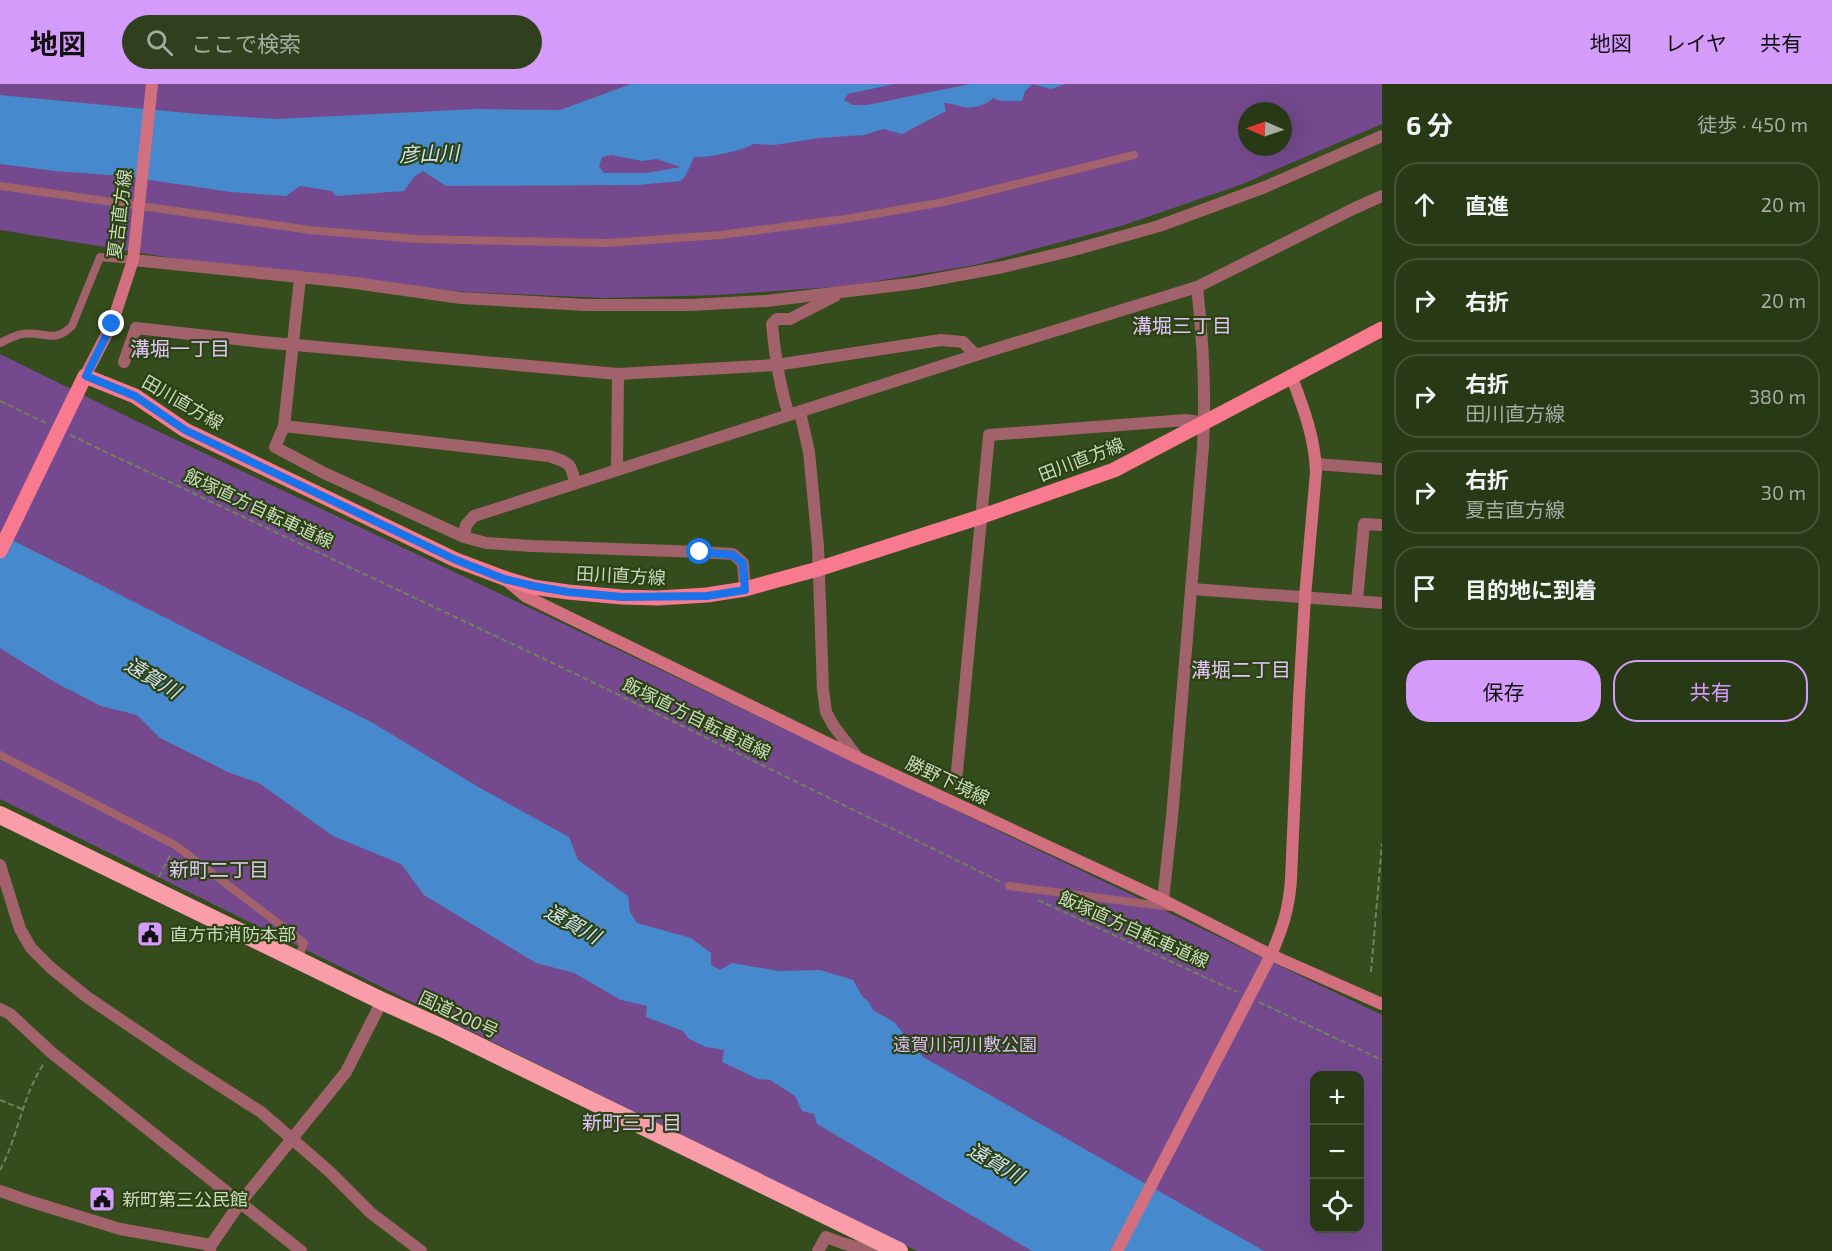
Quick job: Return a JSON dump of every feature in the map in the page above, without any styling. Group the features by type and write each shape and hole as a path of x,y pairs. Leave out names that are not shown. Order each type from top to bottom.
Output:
{"highway":[{"name":"国道200号","path":"0,815 442,1028 892,1250"}],"main road":[{"name":"夏吉直方線","path":"86,376 112,324 134,255 152,84"},
{"name":"田川直方線","path":"86,376 135,396 185,430 456,560 504,579 568,592 622,597 707,596 745,590 818,569 980,517 1114,470 1382,329"},
{"path":"0,551 86,376"},
{"path":"1117,1251 1271,955 1284,925 1289,906 1305,597 1316,464 1311,429 1292,378"},
{"name":"勝野下境線","path":"504,579 525,596 858,758 1164,900 1271,955 1382,1004"}],"street":[{"path":"134,255 461,298 586,305 690,305 765,301 916,283 1003,267 1159,226 1265,187 1382,136"},
{"path":"464,537 466,525 474,516 1197,286 1382,196"},
{"path":"300,278 284,426 275,447 324,473 464,537 486,543 733,555 743,563 745,590"},
{"path":"1164,900 1192,589 1204,423 1201,324 1197,286"},
{"path":"842,293 790,319 777,319 772,324 781,389 809,452 818,546 823,690 826,712 858,758"},
{"path":"124,362 136,328 618,374 776,365 941,340 963,342 976,355"},
{"path":"617,470 618,374"},
{"path":"956,782 989,435 1186,420 1204,423"},
{"path":"284,426 549,456 572,468 575,483"},
{"path":"1316,464 1382,469"},
{"path":"1357,601 1364,524 1382,525"},
{"path":"1192,589 1382,603"},
{"path":"0,865 20,929 31,948 51,968 87,997 261,1112 292,1138 371,1213 421,1251"},
{"path":"0,1191 120,1229 211,1248 240,1203 346,1072 382,1001"},
{"path":"0,1009 10,1014 52,1053 301,1251"},
{"path":"818,1251 826,1237 871,1251"}],"lane":[{"path":"0,186 309,230 417,239 608,243 720,235 845,219 944,202 1134,155"},
{"path":"0,343 22,333 53,337 65,333 72,326 100,257 134,255"},
{"path":"0,755 175,845 304,943 297,960"},
{"path":"1009,886 1180,908"}],"path":[{"path":"0,401 51,426"},
{"name":"飯塚直方自転車道線","path":"61,430 591,682 1009,886"},
{"path":"1371,972 1382,843"},
{"path":"164,867 175,845"},
{"name":"飯塚直方自転車道線","path":"1037,900 1245,995"},
{"path":"1255,1000 1382,1060"},
{"path":"0,1170 16,1132 21,1109 43,1065 52,1053"},
{"path":"0,1100 21,1109"}],"green space":[{"path":"0,84 1382,84 1382,124 1240,185 1121,226 975,265 847,286 719,295 604,298 467,292 191,261 0,230"},
{"name":"遠賀川河川敷公園","path":"0,354 1382,1015 1382,1251 917,1251 0,799"}],"water":[{"name":"彦山川","path":"631,84 894,84 848,94 844,100 852,105 867,105 970,84 1033,84 1025,91 1022,101 1001,101 993,98 984,104 971,107 944,103 946,111 902,134 883,129 864,135 819,138 774,145 753,144 724,154 694,157 681,181 637,185 446,186 423,171 415,176 404,191 336,196 332,191 300,186 286,196 231,192 122,176 0,164 0,95 198,114 277,119 476,109 560,110","holes":["611,155 642,161 656,159 681,167 647,173 604,173 599,166 602,157"]},
{"path":"1033,84 1065,84 1051,89"},
{"name":"遠賀川","path":"0,532 373,723 480,788 569,837 578,860 628,896 630,912 637,923 691,938 711,953 711,965 720,970 732,963 779,971 820,970 853,980 873,1010 894,1022 923,1057 1264,1251 1032,1251 817,1124 814,1114 802,1111 795,1096 770,1080 758,1079 722,1062 724,1050 706,1047 689,1039 683,1031 646,1017 647,1006 621,1000 574,973 536,963 424,895 401,864 333,836 259,783 230,773 160,738 137,715 101,706 56,683 0,648"}],"place":[{"name":"直方市消防本部","path":"150,934"},
{"name":"新町第三公民館","path":"102,1199"}],"district":[{"name":"溝堀三丁目","path":"1182,325"},
{"name":"溝堀一丁目","path":"180,348"},
{"name":"溝堀二丁目","path":"1241,669"},
{"name":"新町二丁目","path":"219,869"},
{"name":"新町三丁目","path":"632,1122"}],"route":[{"path":"112,324 86,376 135,396 185,430 456,560 504,579 568,592 622,597 707,596 745,590 743,563 733,555 700,552"}]}
